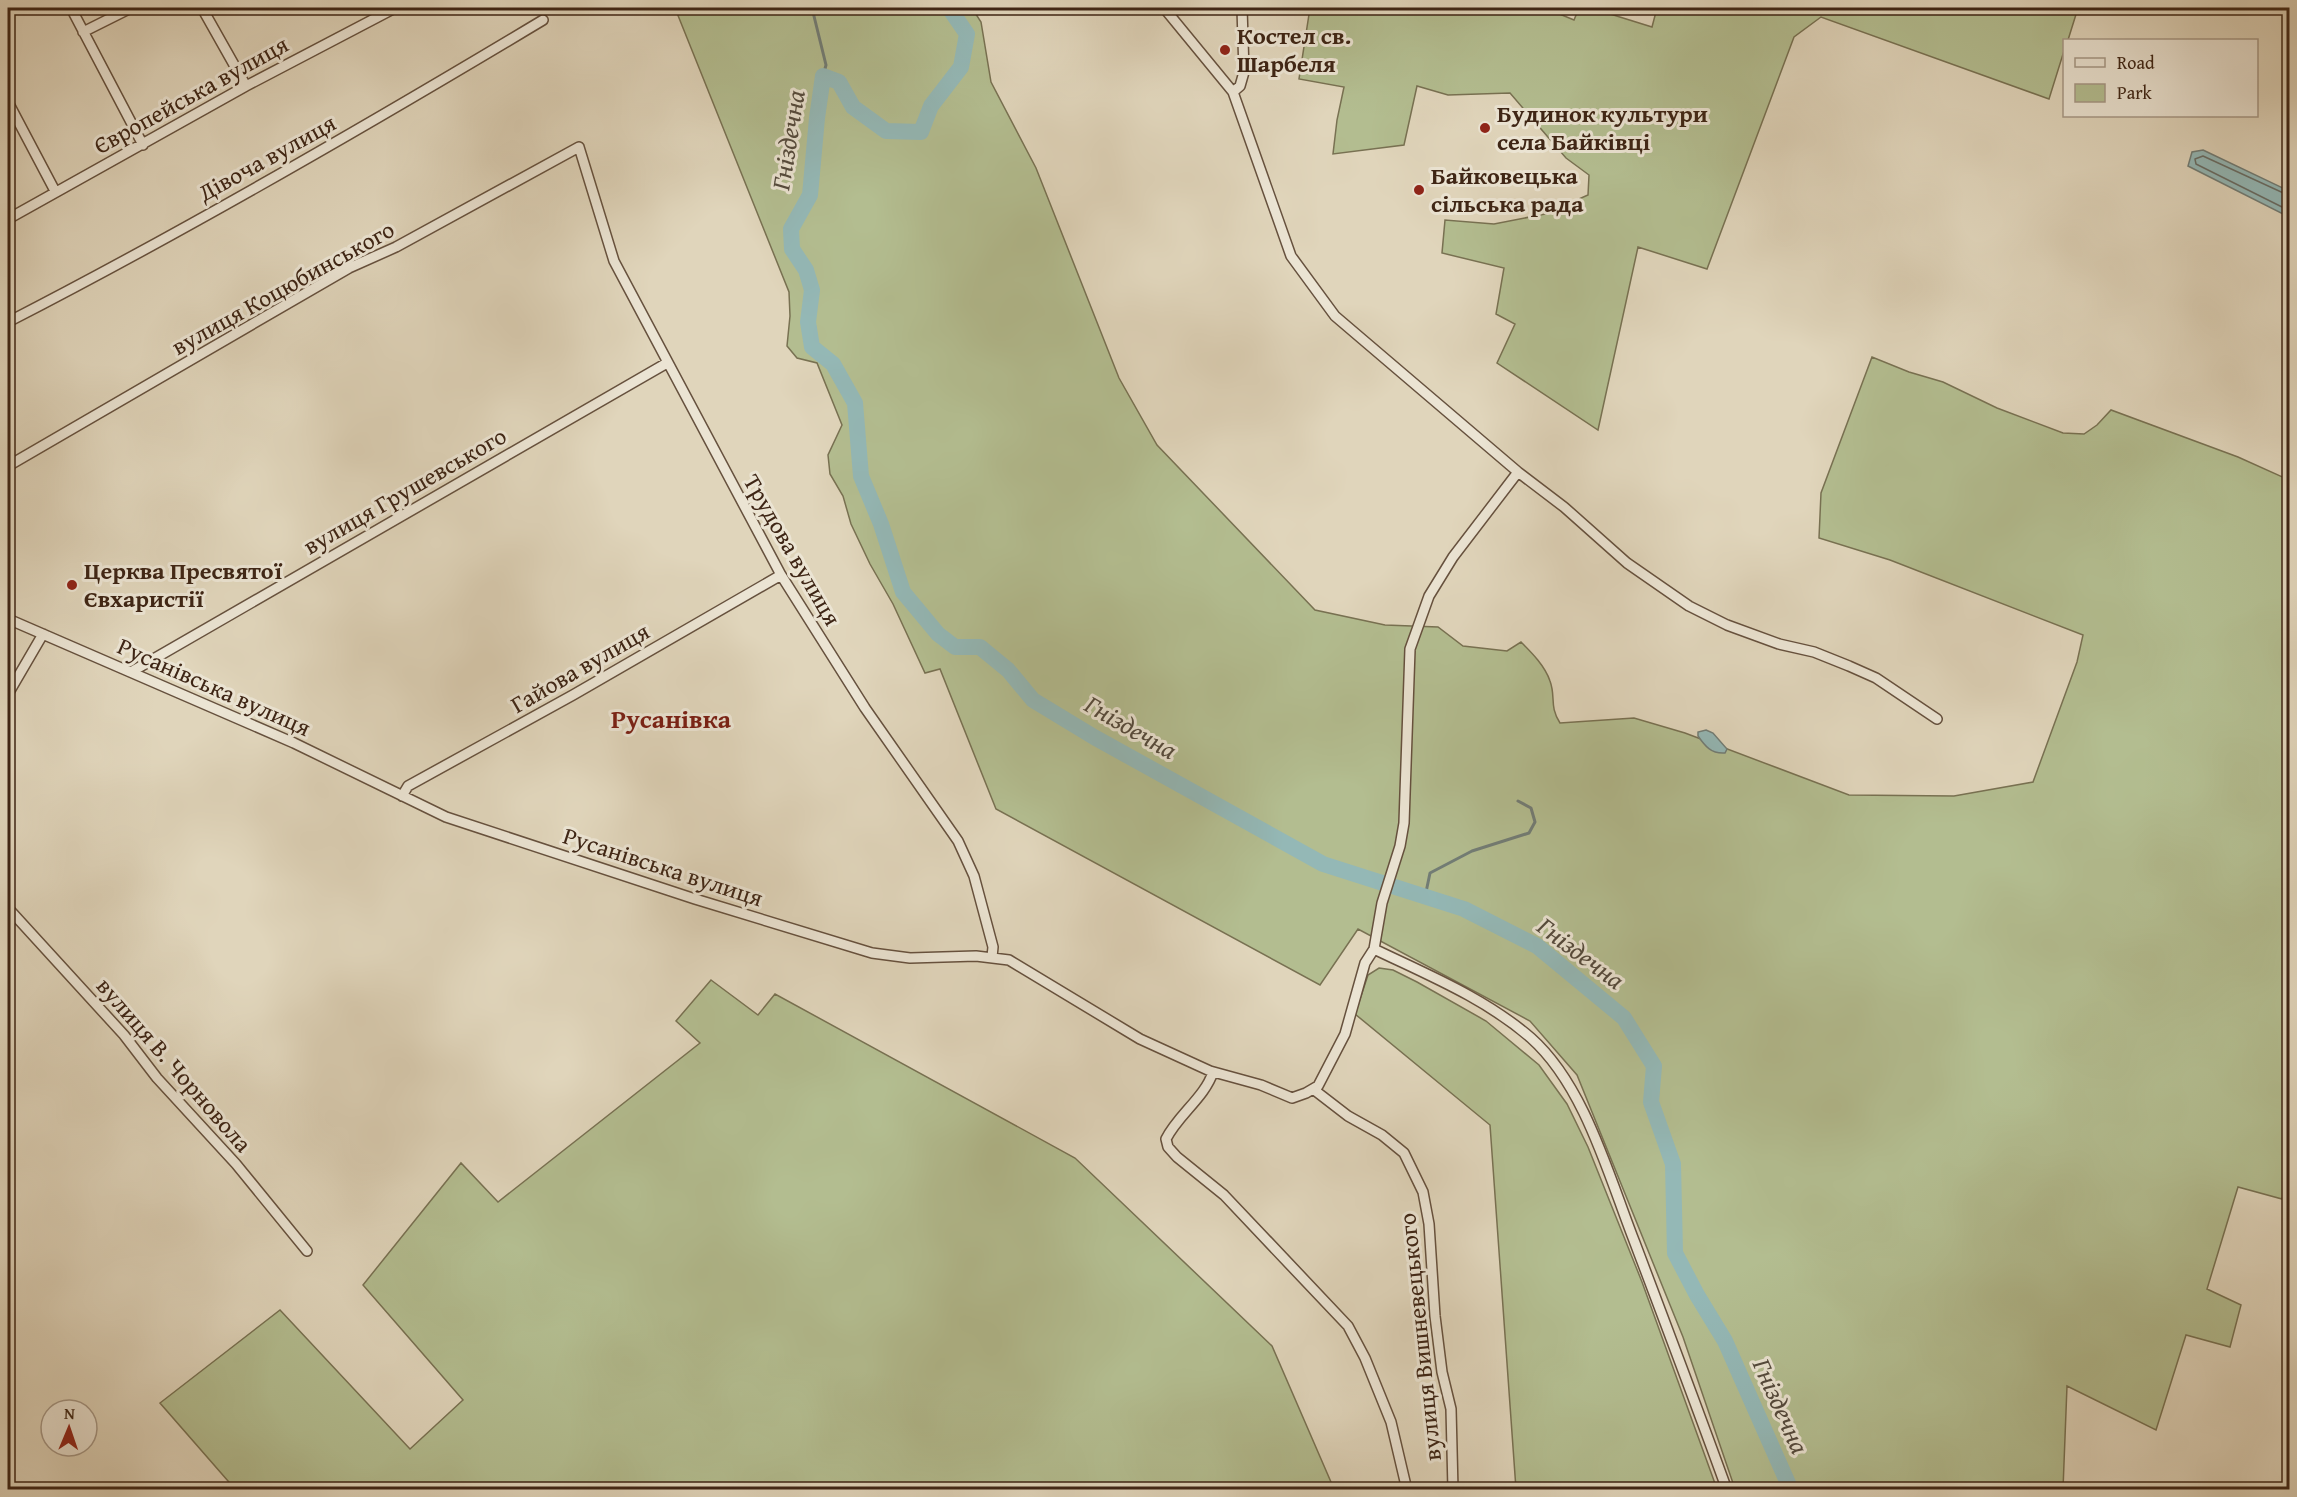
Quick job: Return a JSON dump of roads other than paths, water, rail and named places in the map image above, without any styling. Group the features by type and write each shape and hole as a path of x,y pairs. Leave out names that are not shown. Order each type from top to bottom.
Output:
{"street":[{"path":"71,8 143,145"},
{"path":"83,32 131,8"},
{"path":"202,8 246,86"},
{"name":"Європейська вулиця","path":"8,219 246,86 395,8"},
{"path":"1164,8 1233,92 1291,256 1335,316 1518,472 1564,507 1627,563 1689,606 1727,625 1779,644 1814,652 1876,678 1937,719"},
{"path":"1233,92 1240,86 1244,72 1242,8"},
{"name":"Дівоча вулиця","path":"8,322 79,286 398,107 543,20"},
{"path":"8,102 55,191"},
{"name":"Трудова вулиця","path":"579,147 614,261 781,575 865,708 958,841 974,876 993,947 992,957"},
{"name":"вулиця Коцюбинського","path":"8,466 349,268 396,247 579,147"},
{"name":"вулиця Грушевського","path":"131,672 668,363"},
{"path":"1313,1089 1318,1086 1345,1034 1365,963 1374,949 1382,903 1400,846 1404,823 1410,649 1429,596 1453,557 1518,472"},
{"name":"Гайова вулиця","path":"402,796 408,786 573,695 781,575"},
{"name":"Русанівська вулиця","path":"8,619 294,743 446,817 705,902 872,952 910,958 975,956 1009,960 1140,1039 1213,1072 1261,1085 1292,1098 1313,1089"},
{"path":"8,694 43,634"},
{"name":"вулиця В. Чорновола","path":"8,908 124,1035 157,1078 236,1164 308,1251"},
{"path":"1374,949 1487,1005 1532,1039 1560,1069 1587,1118 1727,1490"},
{"path":"1213,1072 1210,1082 1172,1128 1166,1139 1168,1147 1224,1195 1348,1326 1365,1358 1391,1422 1407,1490"},
{"name":"вулиця Вишневецького","path":"1313,1089 1348,1116 1382,1135 1404,1153 1423,1192 1429,1224 1435,1316 1442,1372 1451,1409 1453,1490"}],"water":[{"path":"2203,150 2289,191 2289,212 2283,214 2188,166 2192,152"},
{"path":"1706,730 1713,733 1727,749 1725,753 1712,751 1703,743 1698,732"}],"waterway":[{"path":"812,8 826,65 823,76"},
{"name":"Гніздечна","path":"949,8 967,34 961,67 931,106 921,132 886,131 853,107 839,82 823,76 810,195 791,229 792,249 806,270 812,290 808,322 812,347 833,364 855,403 861,476 881,524 903,592 938,634 955,647 980,647 1008,670 1033,700 1094,737 1323,864 1464,909 1537,946 1624,1018 1654,1066 1651,1102 1673,1164 1675,1253 1725,1341 1791,1490"},
{"path":"1425,897 1430,873 1472,851 1529,833 1535,822 1531,808 1518,801"}],"place":[{"name":"Костел св. Шарбеля","path":"1225,50"},
{"name":"Будинок культури села Байківці","path":"1485,128"},
{"name":"Байковецька сільська рада","path":"1419,190"},
{"name":"Церква Пресвятої Євхаристії","path":"72,585"}],"district":[{"name":"Русанівка","path":"671,719"}]}
